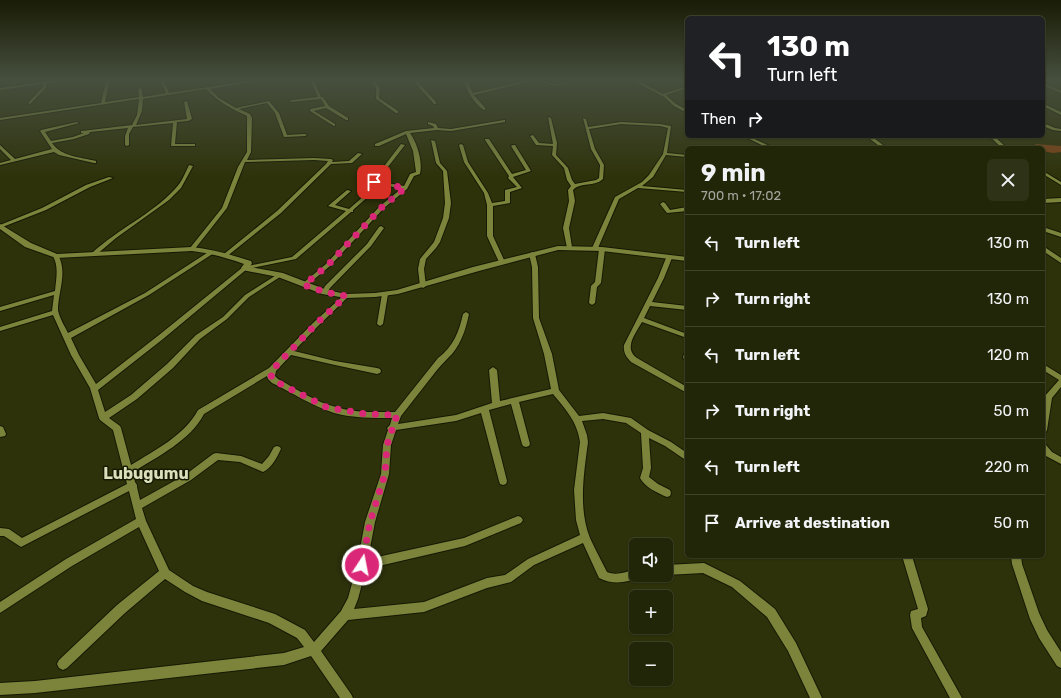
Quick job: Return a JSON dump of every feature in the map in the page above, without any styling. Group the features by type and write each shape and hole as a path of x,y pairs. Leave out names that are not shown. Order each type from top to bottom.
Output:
{"street":[{"path":"0,119 44,113"},
{"path":"127,145 126,138 139,113"},
{"path":"82,132 190,119 188,113"},
{"path":"192,249 224,208 243,160 249,152 250,118 245,113"},
{"path":"277,113 285,136 305,135"},
{"path":"315,113 334,125"},
{"path":"336,113 347,119"},
{"path":"549,118 555,144 554,155 564,166 570,183 574,186"},
{"path":"569,247 566,228 572,201 570,190 574,186 601,179 602,165 593,149 584,119"},
{"path":"175,121 173,145 193,145"},
{"path":"377,145 407,132 437,129 451,130 504,121"},
{"path":"77,123 42,130 55,150 61,154 94,162"},
{"path":"587,128 621,123 670,127 665,154 651,176 639,187 616,198 599,248 598,283 594,286 592,303"},
{"path":"429,124 435,125 437,129"},
{"path":"1045,125 1061,130"},
{"path":"50,142 74,138 94,130"},
{"path":"304,285 328,265 382,207 405,188 409,182 410,176 418,171 415,145 407,132"},
{"path":"532,136 538,144 555,144"},
{"path":"750,138 768,146"},
{"path":"871,138 882,146"},
{"path":"994,138 1004,146"},
{"path":"487,140 511,176 510,178 520,188 507,191 508,202 490,205"},
{"path":"423,286 421,269 423,260 437,242 446,218 448,203 445,171 438,163 433,141"},
{"path":"403,145 374,182 405,188"},
{"path":"461,145 466,162 483,187 490,205 490,236 502,262"},
{"path":"0,146 14,161"},
{"path":"511,176 529,171 513,146"},
{"path":"0,164 55,150"},
{"path":"226,255 297,196 330,163 350,162 360,154"},
{"path":"665,154 685,156"},
{"path":"243,160 314,159 331,160 330,163"},
{"path":"94,254 110,239 146,216 176,190 191,166"},
{"path":"1045,173 1061,184"},
{"path":"95,389 245,268 248,263 226,255 192,249 56,256 28,245 10,235 1,227 44,209 88,186 111,178"},
{"path":"639,187 685,191"},
{"path":"350,191 331,206 351,211"},
{"path":"245,268 294,258 367,196"},
{"path":"1045,202 1061,200"},
{"path":"663,204 669,212 685,209"},
{"path":"325,292 327,287 369,245 381,228"},
{"path":"1045,230 1061,235"},
{"path":"245,268 280,275 325,292 346,296 385,294 423,286 502,262 532,254 569,247 599,248 685,259"},
{"path":"1045,249 1061,261"},
{"path":"67,337 147,294 212,252"},
{"path":"532,254 535,267 536,318 548,354 555,391 576,419 583,435 584,442 578,490 581,520 585,537 604,575 609,579 629,576"},
{"path":"56,256 59,262 58,292 55,312 75,355 95,389 103,418 117,428 133,485 141,521 164,573 206,598 271,618 301,634 314,650 347,698"},
{"path":"669,258 661,278 627,345 626,351 630,358 685,389"},
{"path":"103,418 134,398 170,366 198,338 224,318 247,296 280,275"},
{"path":"0,309 58,292"},
{"path":"380,324 385,294"},
{"path":"129,470 170,445 199,418 201,412 272,370 315,325 346,296"},
{"path":"648,304 685,308"},
{"path":"0,329 55,312"},
{"path":"0,689 35,687 284,660 314,650 345,615 353,599 362,565 370,522 385,474 387,445 391,428 397,415 441,360 447,356 453,348 464,325 466,314"},
{"path":"641,319 685,335"},
{"path":"289,352 377,371"},
{"path":"1045,368 1061,378"},
{"path":"272,370 271,377 275,381 326,407 365,414 397,415"},
{"path":"493,370 496,405"},
{"path":"1045,417 1048,397 1061,382"},
{"path":"391,428 456,418 484,408 555,391"},
{"path":"514,400 526,444"},
{"path":"484,408 503,481"},
{"path":"576,419 602,416 628,420 645,432 668,444 685,457"},
{"path":"645,432 647,468 644,478 655,487 667,493"},
{"path":"138,506 175,486 203,468 216,456 241,459 263,468 272,458 277,449"},
{"path":"1046,453 1061,461"},
{"path":"0,532 6,532 21,542 25,541 133,485"},
{"path":"362,565 465,542 518,520"},
{"path":"0,608 39,581 101,543 141,521"},
{"path":"345,615 424,607 487,583 506,579 531,562 585,537"},
{"path":"1016,558 1034,615 1043,634 1061,662"},
{"path":"908,559 923,609 922,612 915,615 917,628 956,698"},
{"path":"673,570 704,568 736,584 771,612 792,647 816,698"},
{"path":"63,664 121,609 164,573"}],"shaded area":[{"path":"1036,144 1061,146 1061,152 1053,153 1045,151 1045,146 1034,146"}],"district":[{"name":"Lubugumu","path":"146,473"}],"route":[{"path":"362,565 370,522 385,474 387,445 391,428 397,415 346,412 326,407 275,381 270,374 272,370 315,325 346,296 325,292 304,285 323,270 389,200 405,188 374,182"}]}
